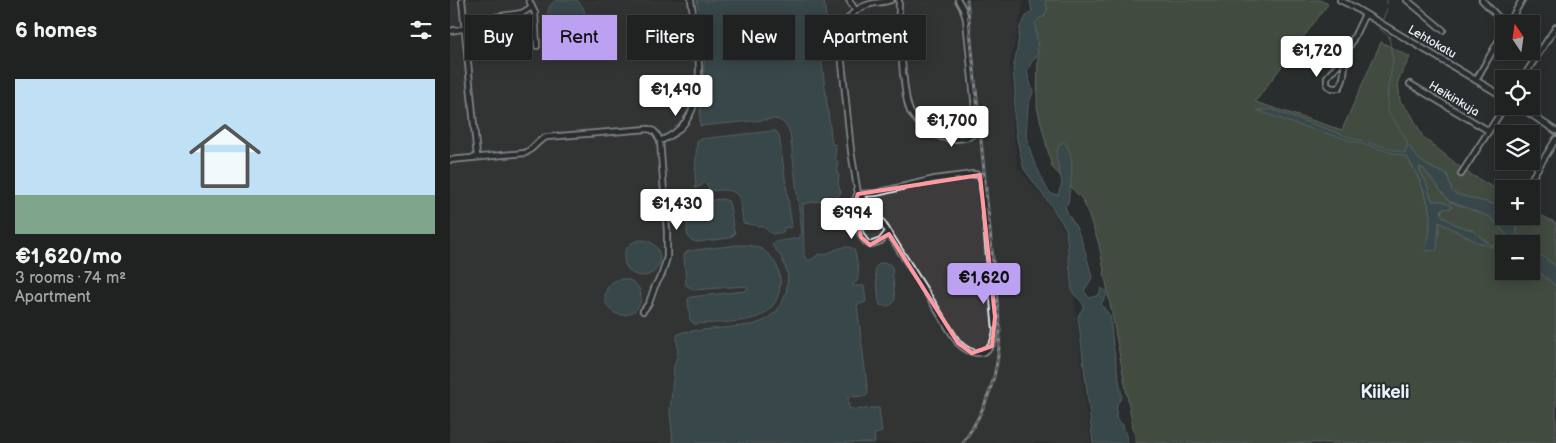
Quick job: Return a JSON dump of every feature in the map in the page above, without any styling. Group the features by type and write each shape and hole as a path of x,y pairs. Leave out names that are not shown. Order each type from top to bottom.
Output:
{"street":[{"path":"462,0 477,158"},
{"path":"529,0 535,13 537,46"},
{"path":"660,141 674,133 682,125 692,108 697,94 699,58 691,0"},
{"path":"849,0 856,11"},
{"path":"888,232 881,241 874,244 868,244 863,240 858,228 854,205 854,199 858,194 876,193 973,174 980,176 996,330 992,346 987,350 972,352 966,350 958,343 871,204 858,194 851,151 840,43 844,25 856,11 866,5 891,0"},
{"path":"899,0 898,23 906,93 910,111 919,123 929,131 940,137 950,139 971,137 975,134 976,129 966,19 958,0"},
{"name":"Lehtokatu","path":"1340,0 1495,92"},
{"path":"1407,0 1443,30"},
{"path":"1482,0 1497,15"},
{"path":"1512,15 1522,0"},
{"path":"450,31 484,25 495,17 522,13 532,7"},
{"path":"1344,58 1345,68 1341,84 1338,88 1330,87 1326,82 1327,76 1344,58 1365,14"},
{"path":"1540,50 1556,27"},
{"path":"1476,80 1495,47"},
{"name":"Heikinkuja","path":"1410,84 1489,131"},
{"path":"1461,174 1499,115"},
{"path":"1532,115 1556,131"},
{"path":"450,160 525,153 541,140 548,137 654,131 660,141 667,230 667,257 650,303 643,311"},
{"path":"1531,180 1556,140"}],"highlighted area":[{"path":"980,175 995,317 992,346 972,353 958,343 889,234 870,245 861,237 854,205 858,194"}],"shaded area":[{"path":"450,0 1024,0 1009,68 1013,93 1012,126 1018,168 1053,211 1065,233 1071,262 1091,443 450,443"}],"green space":[{"path":"1046,0 1320,0 1328,4 1255,102 1342,130 1381,42 1410,57 1398,81 1400,101 1411,114 1423,137 1465,171 1495,189 1495,205 1455,194 1452,191 1447,174 1416,157 1410,148 1407,157 1420,182 1429,209 1430,231 1426,251 1439,233 1439,222 1495,248 1495,280 1540,280 1540,273 1556,286 1556,443 1136,443 1099,244 1083,200 1052,167 1037,107 1038,54 1035,23 1041,17 1044,17 1047,10"},
{"path":"1419,166 1423,168 1449,201 1490,217 1495,225 1498,225 1506,235 1495,235 1495,246 1491,245 1472,230 1456,225 1442,216 1443,208 1451,208 1442,201 1433,201"},
{"path":"1540,215 1556,223 1556,266 1540,254 1540,235 1518,235 1516,225 1540,225"}],"water":[{"path":"556,0 577,0 584,10 585,15 548,15 551,5"},
{"path":"697,0 824,0 826,15 805,15 805,60 822,60 832,144 836,145 835,158 838,162 838,184 841,193 836,198 803,204 804,255 807,260 811,260 820,254 824,255 843,247 851,248 855,251 858,274 857,281 853,286 864,286 866,302 857,305 868,394 866,396 848,397 849,408 856,410 879,408 882,432 874,434 875,443 673,443 670,412 674,367 678,353 677,335 683,332 752,325 764,321 777,311 786,294 788,275 782,258 772,244 799,238 802,234 790,133 786,125 774,119 700,126 705,60 713,60 713,15 699,15"},
{"path":"1030,0 1046,0 1047,10 1044,17 1041,17 1035,23 1038,54 1027,72 1033,92 1028,106 1026,136 1032,157 1047,189 1052,194 1058,195 1062,183 1056,155 1059,145 1064,142 1068,148 1072,163 1068,203 1065,206 1081,240 1092,278 1084,291 1089,298 1099,295 1101,288 1106,291 1107,295 1101,304 1110,316 1122,397 1117,404 1116,418 1123,425 1128,443 1093,443 1078,316 1084,306 1072,291 1066,229 1024,169 1017,139 1014,115 1015,91 1013,70 1020,27 1027,15 1032,12"},
{"path":"1257,110 1272,110 1355,139 1405,153 1407,146 1410,147 1416,157 1436,170 1447,174 1452,191 1455,194 1495,205 1495,222 1490,217 1449,201 1423,168 1419,167 1433,201 1442,201 1452,206 1451,208 1442,209 1442,216 1456,225 1472,230 1490,245 1495,246 1495,248 1477,242 1439,222 1437,250 1425,251 1430,231 1429,209 1421,182 1407,157 1292,123"},
{"path":"776,131 779,135 792,227 784,228 783,232 772,234 764,227 743,223 741,205 737,195 733,192 727,190 709,191 709,187 704,182 701,186 695,188 695,178 697,141 700,139"},
{"path":"722,199 728,201 730,205 735,234 729,238 697,242 691,240 687,234 688,209 690,205 696,202"},
{"path":"1498,225 1516,225 1518,235 1506,234"},
{"path":"642,240 649,241 655,245 659,251 659,265 655,271 649,275 642,276 635,275 629,271 625,265 624,258 625,251 629,245 635,241"},
{"path":"738,245 757,247 766,252 773,260 778,269 780,279 777,299 771,308 756,318 694,324 690,320 688,299 691,297 745,291 748,289 744,286 694,290 686,285 684,255 688,251"},
{"path":"1540,254 1556,266 1556,286 1540,273"},
{"path":"880,263 891,265 892,267 895,299 891,305 887,306 880,305 879,301 875,269"},
{"path":"623,279 630,280 636,284 640,290 640,304 636,310 630,314 623,315 616,314 610,310 606,304 605,297 606,290 610,284 616,280"}],"waterway":[{"path":"1383,19 1387,9"},
{"path":"1378,28 1389,36 1393,62 1388,87 1387,111 1406,139 1408,146"}],"railway":[{"path":"963,443 979,417 990,390 997,362 1000,331 967,0"}],"district":[{"name":"Kiikeli","path":"1385,392"}]}
